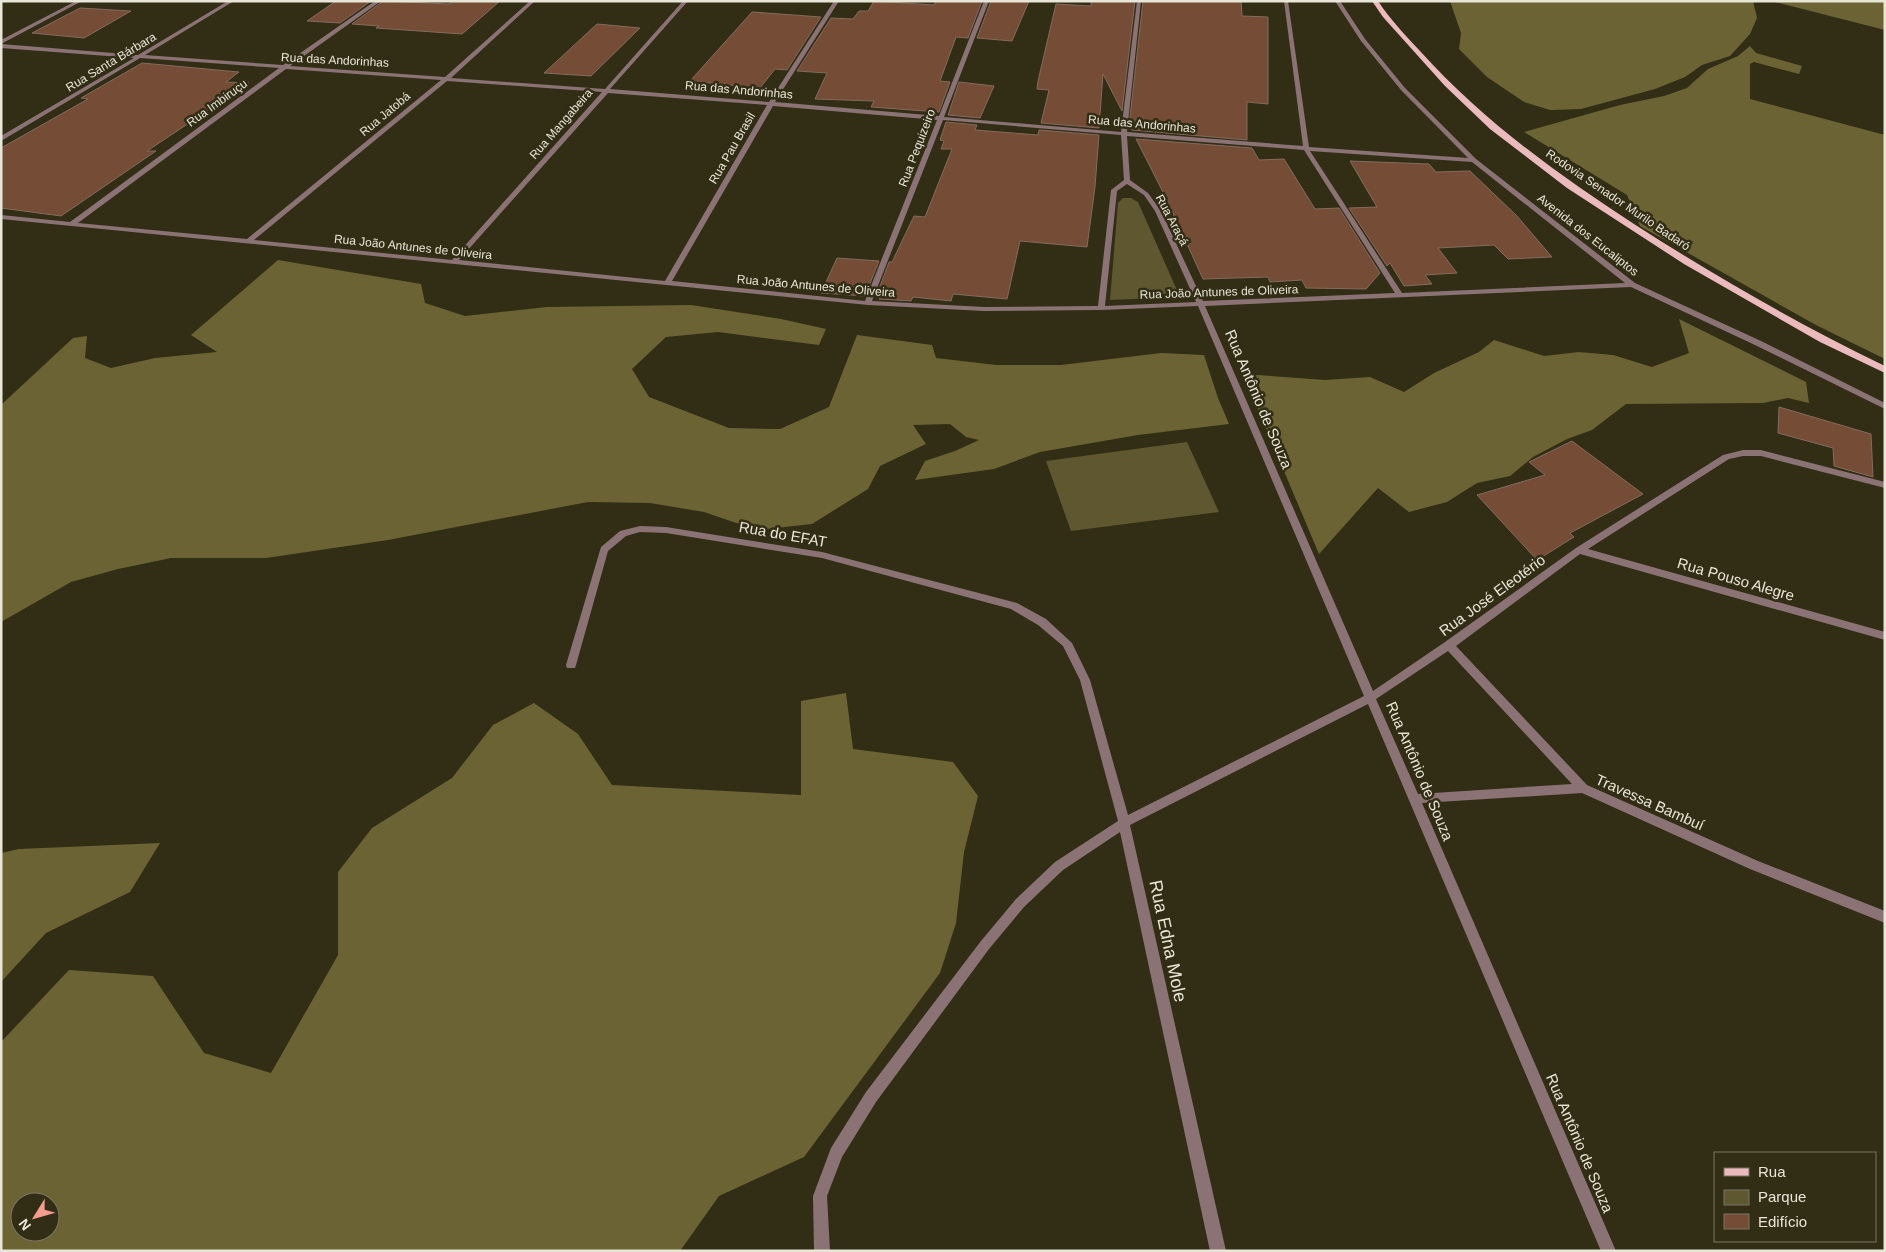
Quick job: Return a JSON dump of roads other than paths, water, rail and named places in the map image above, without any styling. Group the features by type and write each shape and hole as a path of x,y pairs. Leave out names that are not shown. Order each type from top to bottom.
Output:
{"main road":[{"name":"Rodovia Senador Murilo Badaró","path":"1375,1 1385,16 1447,85 1493,127 1570,186 1687,262 1823,340 1885,370"}],"street":[{"path":"1,42 80,1"},
{"name":"Rua Santa Bárbara","path":"1,139 232,1"},
{"name":"Rua Imbiruçu","path":"70,225 283,68 379,1"},
{"name":"Rua Jatobá","path":"249,241 447,78 533,1"},
{"name":"Rua Mangabeira","path":"453,263 686,1"},
{"name":"Rua Pau Brasil","path":"667,284 771,104 837,1"},
{"name":"Rua Pequizeiro","path":"868,303 987,1"},
{"path":"1101,308 1114,190 1127,181 1124,134 1138,1"},
{"path":"1286,1 1306,149 1400,296"},
{"name":"Avenida dos Eucaliptos","path":"1337,1 1363,40 1403,89 1474,160 1632,285 1758,343 1885,406"},
{"name":"Rua das Andorinhas","path":"1,46 283,68 447,78 1306,149 1474,160"},
{"name":"Rua Araçá","path":"1127,181 1146,194 1158,211 1201,305"},
{"name":"Rua João Antunes de Oliveira","path":"1,217 868,303 984,309 1201,305 1632,285"},
{"name":"Rua Antônio de Souza","path":"1201,305 1609,1251"},
{"name":"Rua José Eleotério","path":"822,1251 820,1196 836,1153 871,1097 985,945 1020,903 1059,866 1124,823 1370,698 1450,645 1580,550 1726,457 1743,452 1761,453 1885,485"},
{"name":"Rua do EFAT","path":"571,665 604,549 623,533 640,529 666,530 822,555 986,598 1014,606 1042,622 1067,643"},
{"name":"Rua Pouso Alegre","path":"1580,550 1885,636"},
{"name":"Rua Edna Mole","path":"1067,643 1085,680 1124,823 1218,1251"},
{"name":"Travessa Bambuí","path":"1450,645 1583,788 1754,865 1885,917"},
{"path":"1414,799 1583,788"}]}
